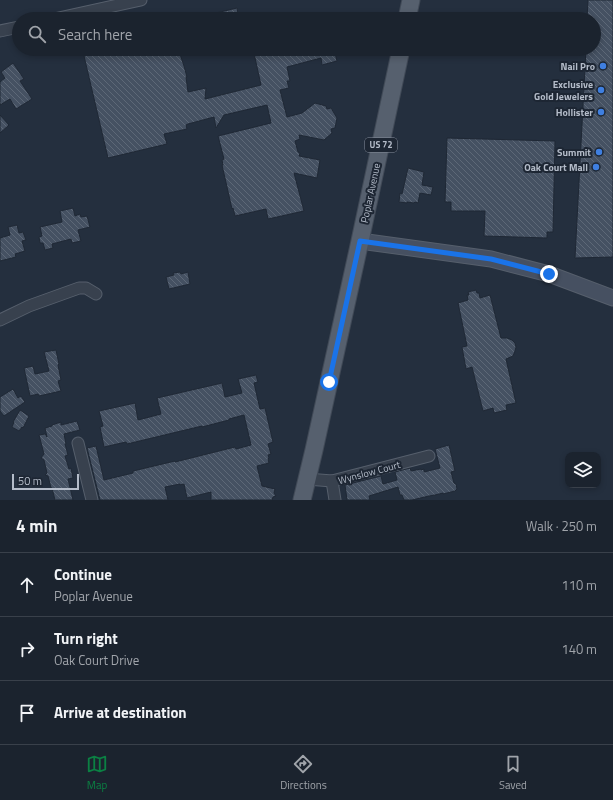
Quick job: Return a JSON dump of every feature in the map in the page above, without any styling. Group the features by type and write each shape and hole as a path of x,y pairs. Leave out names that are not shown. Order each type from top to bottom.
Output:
{"main road":[{"path":"409,12 412,0"},
{"name":"Poplar Avenue","path":"302,500 400,56"}],"street":[{"path":"86,12 141,0"},
{"path":"0,31 12,28"},
{"path":"360,241 491,259 549,274 613,298"},
{"path":"0,320 29,306 79,288 86,288 96,294"},
{"path":"78,443 92,500"},
{"name":"Wynslow Court","path":"307,479 332,481 429,456"},
{"path":"332,481 335,500"}],"building":[{"name":"Oak Court Mall","path":"588,0 613,0 613,257 575,258 586,56 601,56 601,12 587,12"},
{"path":"237,8 238,12 220,12"},
{"path":"84,56 181,56 187,77 188,92 206,88 205,99 261,85 255,56 336,56 337,61 322,65 321,58 287,67 290,81 287,81 289,88 280,90 287,117 302,113 315,103 326,106 327,109 331,108 337,118 335,128 331,129 332,133 324,140 299,135 300,139 295,141 298,152 300,153 299,156 320,160 317,178 294,173 304,211 268,219 266,209 235,216 233,208 232,209 222,165 222,160 224,159 218,136 271,123 267,105 224,115 216,128 214,117 188,124 186,125 187,129 164,134 167,144 108,158"},
{"path":"13,63 24,79 20,81 32,99 16,109 10,99 0,105 0,82 5,78 1,72"},
{"path":"0,115 9,125 0,133"},
{"path":"447,138 555,141 553,232 547,232 547,238 484,236 485,211 451,211 451,202 445,202"},
{"path":"408,168 424,172 422,185 433,187 431,195 420,193 418,203 399,202 400,193 402,194"},
{"path":"73,208 75,216 80,214 81,217 87,216 90,227 78,230 81,241 72,243 71,239 52,244 53,248 45,250 43,243 40,243 39,237 42,236 40,227 62,222 60,211"},
{"path":"17,225 19,233 23,232 26,240 22,241 25,251 15,254 16,257 0,261 0,238 10,235 8,227"},
{"path":"180,272 181,274 188,272 190,284 169,289 166,277 174,275 173,273"},
{"path":"476,290 477,293 479,293 480,298 490,295 501,338 512,340 516,347 513,356 506,359 516,403 506,405 507,410 494,413 493,408 483,411 472,367 466,369 462,347 467,346 458,303 468,300 468,292"},
{"path":"56,350 61,380 58,381 61,391 39,396 38,394 30,396 24,368 33,366 35,374 49,371 44,352"},
{"path":"256,375 258,382 254,383 260,409 265,408 273,442 268,444 271,454 268,455 269,463 257,466 262,486 275,489 274,493 276,496 273,497 272,500 211,500 211,492 187,498 184,484 180,484 165,487 168,500 100,500 87,448 96,446 104,480 175,461 235,447 236,449 251,445 244,415 202,427 127,444 126,442 104,447 100,427 103,426 99,411 135,403 138,420 161,414 157,398 222,383 225,397 242,393 238,379"},
{"path":"13,389 18,398 21,396 25,402 4,416 0,411 0,397"},
{"path":"20,410 29,416 23,428 22,427 19,431 12,427 13,422"},
{"path":"77,421 80,430 64,434 68,455 65,456 69,469 71,468 73,478 68,479 73,500 55,500 48,476 45,475 47,473 44,460 41,458 44,454 39,435 45,434 47,437 45,428 52,425 61,422 61,425"},
{"path":"449,445 455,471 451,472 454,483 456,484 457,489 455,491 412,500 404,500 402,495 400,495 398,487 369,496 370,500 347,500 345,485 381,476 383,484 397,480 395,472 410,468 411,471 424,469 424,472 440,468 435,449"}],"place":[{"name":"Nail Pro","path":"603,66"},
{"name":"Exclusive Gold Jewelers","path":"601,90"},
{"name":"Hollister","path":"601,112"},
{"name":"Summit","path":"599,152"},
{"name":"Oak Court Mall","path":"596,167"}],"route":[{"path":"329,382 360,241 491,259 549,274"}]}
